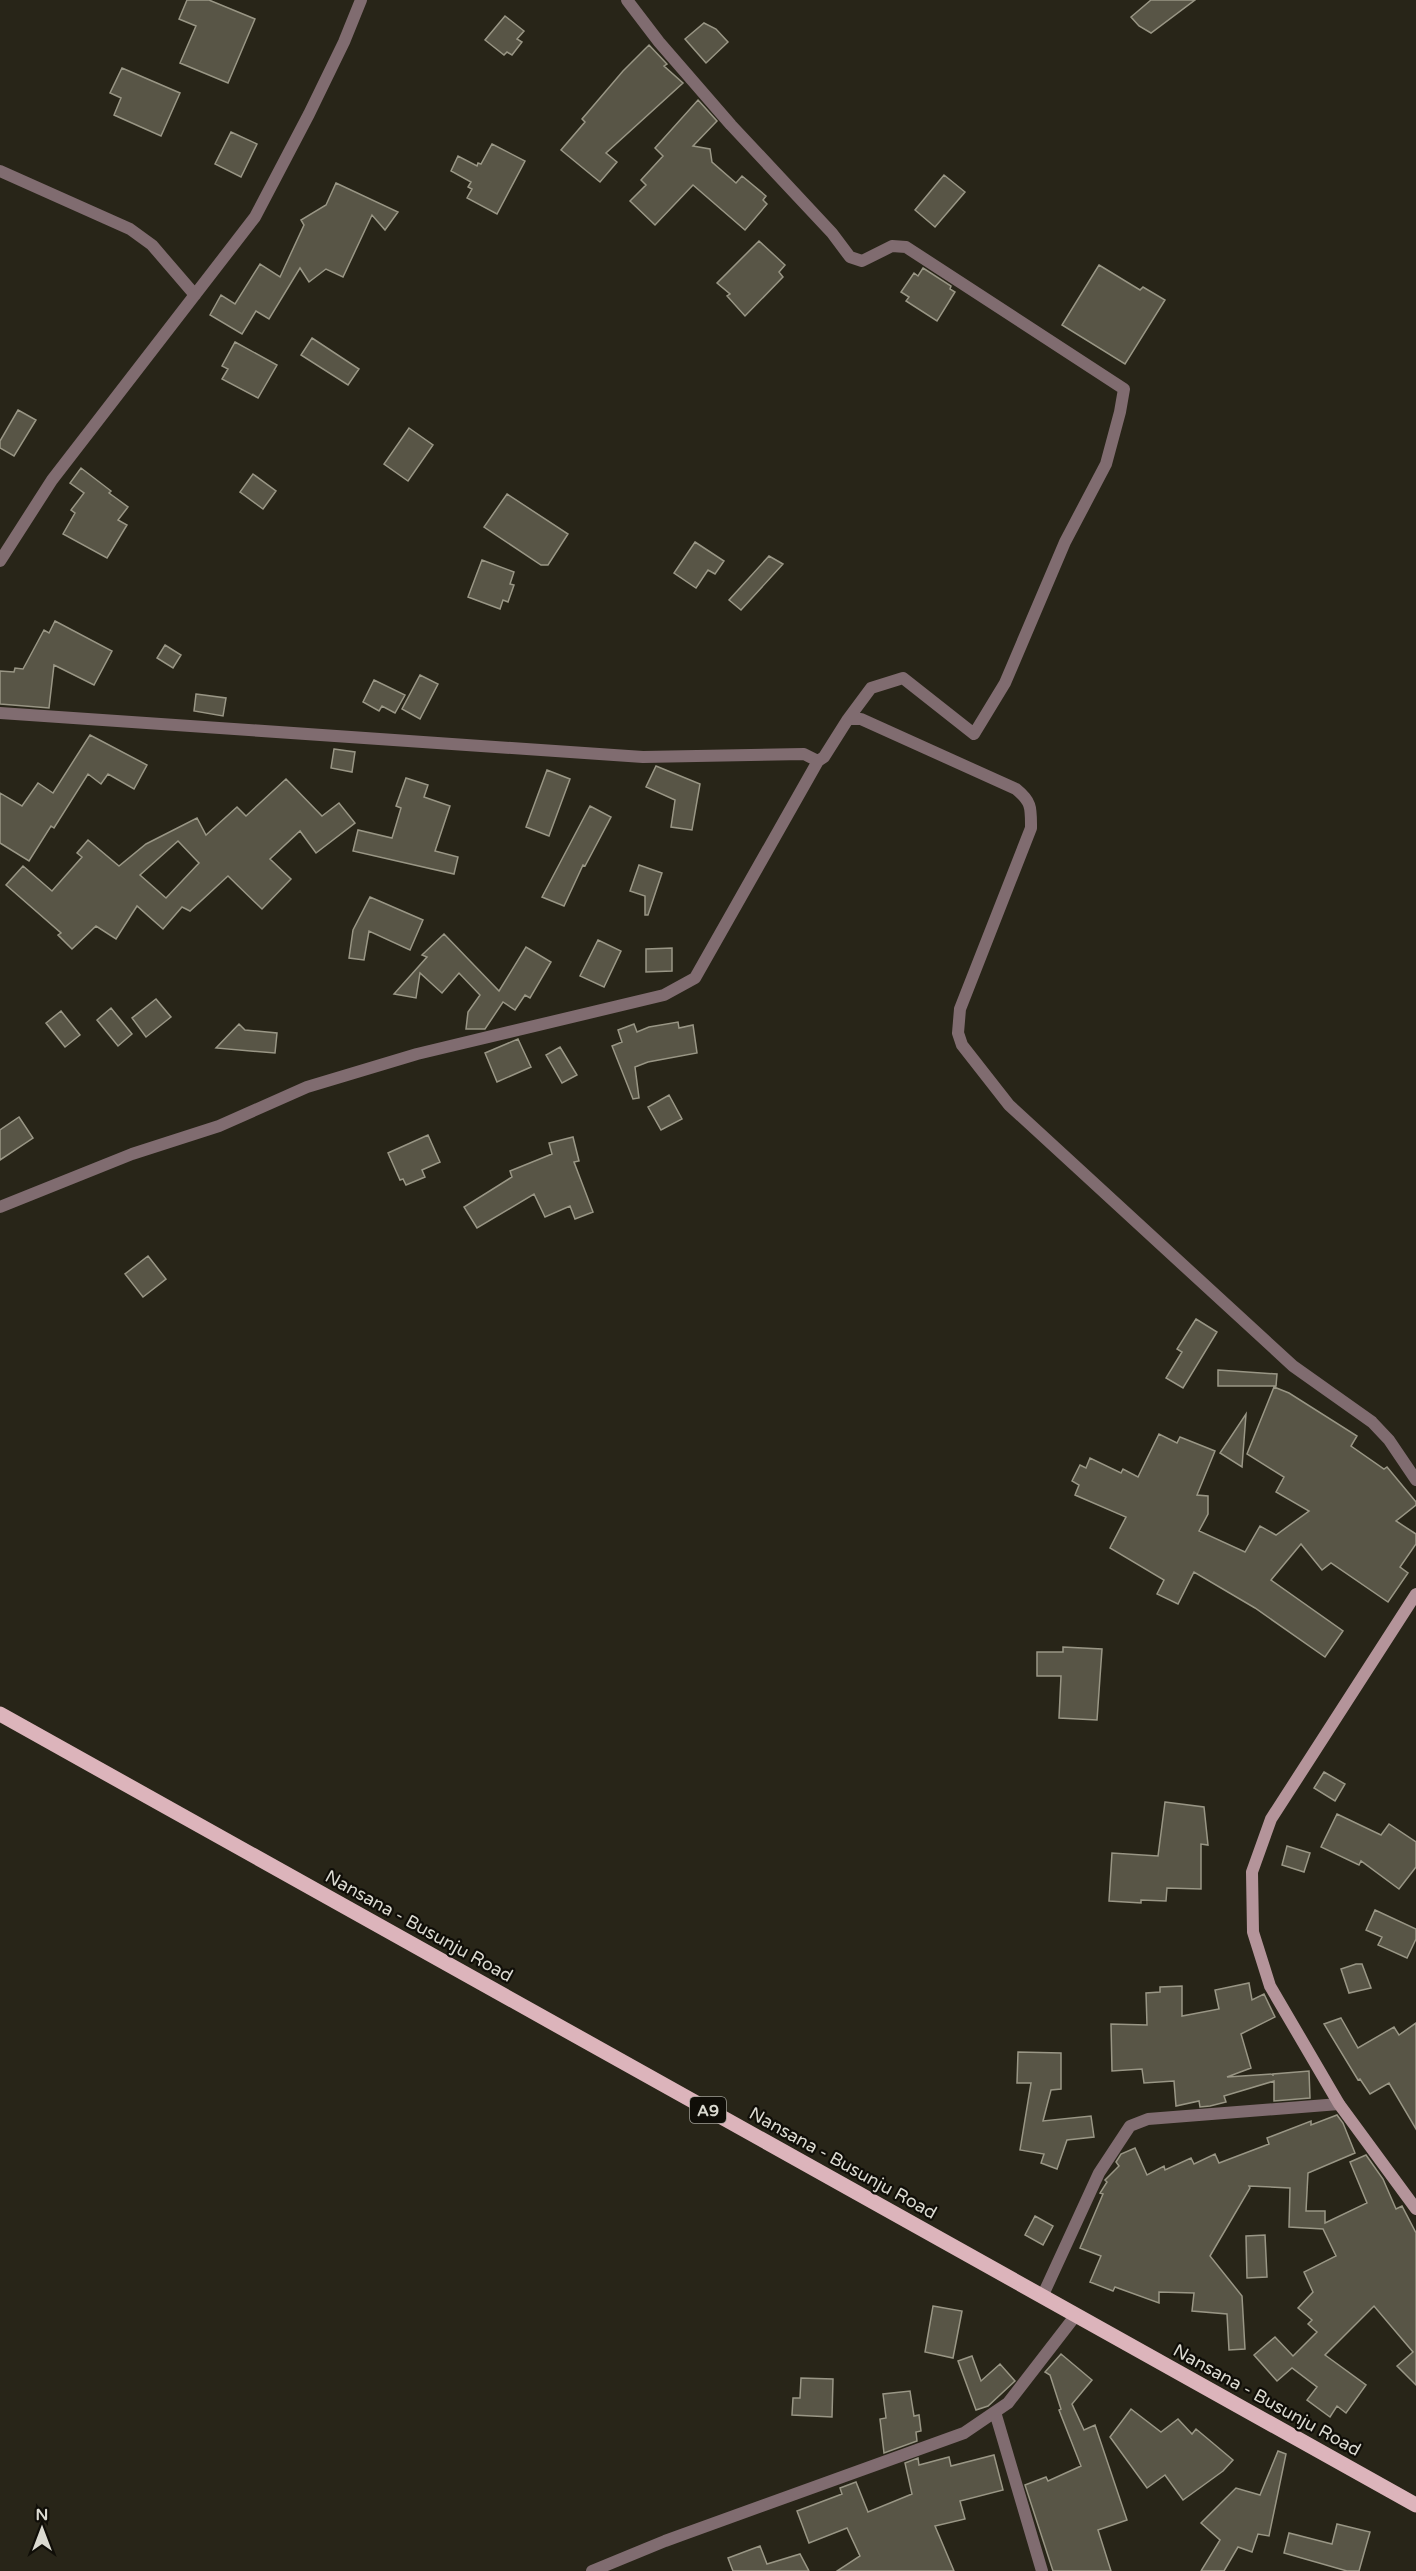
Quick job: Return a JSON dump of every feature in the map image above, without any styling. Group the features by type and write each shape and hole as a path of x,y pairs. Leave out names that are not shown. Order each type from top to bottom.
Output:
{"main road":[{"name":"Nansana - Busunju Road","path":"0,1714 1416,2505"}],"street":[{"path":"0,561 52,480 255,217 344,42 361,0"},
{"path":"0,1207 132,1154 219,1126 307,1087 417,1054 664,995 695,978 818,761 824,757 871,688 903,678 974,734 1005,683 1065,542 1106,464 1124,389 925,257 906,247 892,246 862,261 850,257 832,233 731,125 659,42 627,0"},
{"path":"0,171 130,229 152,245 195,295"},
{"path":"0,713 643,758 804,754 818,761"},
{"path":"848,719 861,719 1016,789 1028,799 1031,828 960,1009 958,1033 962,1045 1009,1105 1293,1366 1372,1422 1389,1440 1416,1480"},
{"path":"1416,1594 1271,1819 1252,1872 1253,1932 1270,1986 1340,2104 1416,2209"},
{"path":"1042,2297 1099,2173 1130,2126 1148,2119 1340,2104"},
{"path":"592,2571 665,2541 964,2433 1008,2403 1076,2315"},
{"path":"995,2412 1042,2571"}],"building":[{"path":"187,0 209,0 255,19 228,83 180,63 196,26 179,19"},
{"path":"1151,0 1195,0 1151,33 1139,26 1131,17"},
{"path":"505,16 524,31 517,39 522,42 512,55 507,52 504,55 485,40"},
{"path":"704,23 716,29 728,42 706,63 685,39"},
{"path":"649,45 667,64 664,66 683,83 606,153 617,162 600,182 561,150 585,122 582,119 623,71"},
{"path":"122,68 180,93 161,136 114,115 121,98 110,93"},
{"path":"698,100 717,121 693,146 710,149 712,162 736,183 742,176 766,196 763,200 767,204 745,230 693,185 655,225 630,201 646,185 641,180 663,156 655,148"},
{"path":"231,132 257,144 241,177 215,164"},
{"path":"492,144 525,161 497,214 467,198 472,189 468,187 471,182 451,171 458,156 477,166 478,163 481,164"},
{"path":"944,175 965,192 935,227 915,210"},
{"path":"336,183 398,212 385,230 372,215 343,277 326,269 309,282 300,268 269,319 256,311 242,334 210,315 221,295 235,304 260,264 280,277 304,225 301,220 326,205"},
{"path":"759,241 785,265 779,272 783,277 745,316 727,296 730,294 717,283"},
{"path":"1099,265 1140,290 1143,287 1165,300 1125,364 1062,325"},
{"path":"923,268 951,286 950,289 955,292 937,321 906,301 909,297 901,292 914,273 918,276"},
{"path":"312,338 359,369 348,385 301,355"},
{"path":"235,342 277,365 258,398 222,379 228,369 222,366"},
{"path":"18,410 36,420 14,456 0,448 0,441"},
{"path":"409,428 433,445 408,481 384,464"},
{"path":"81,468 128,507 118,520 127,525 107,558 63,534 75,513 71,510 84,493 70,483"},
{"path":"253,474 276,491 263,509 240,492"},
{"path":"507,494 568,534 548,565 541,565 484,527"},
{"path":"695,542 724,561 715,574 708,570 696,588 674,573"},
{"path":"769,556 783,564 741,610 729,600"},
{"path":"482,560 514,572 510,584 514,585 508,602 503,600 500,609 468,597"},
{"path":"55,621 112,651 94,685 54,665 49,708 0,704 0,671 14,672 15,668 23,669 44,630 49,633"},
{"path":"165,645 181,655 173,668 157,658"},
{"path":"420,675 438,684 420,719 402,709"},
{"path":"374,680 405,695 395,713 382,706 379,711 363,702"},
{"path":"196,694 226,698 223,716 194,711"},
{"path":"90,735 147,765 134,789 108,774 101,784 88,774 54,828 51,826 29,861 0,843 0,793 22,806 38,783 53,793"},
{"path":"334,749 355,752 352,772 331,768"},
{"path":"656,766 700,784 692,830 671,827 675,800 646,787"},
{"path":"547,770 570,779 549,836 526,827"},
{"path":"406,778 428,785 424,797 450,806 435,851 458,857 454,874 353,851 358,830 392,838 401,808 396,806"},
{"path":"286,779 322,816 339,803 355,823 316,853 300,831 270,859 291,879 262,909 228,876 190,911 182,907 163,929 137,906 116,939 96,926 72,949 58,935 61,933 6,885 23,866 52,891 82,857 77,853 88,840 119,866 146,844 197,818 206,835 237,807 246,816","holes":["178,841 199,863 166,898 140,875"]},
{"path":"590,806 611,817 585,866 583,865 564,906 542,897"},
{"path":"639,865 662,873 648,915 645,915 645,896 630,891"},
{"path":"370,897 423,920 410,950 369,931 364,960 349,958 353,930"},
{"path":"444,934 499,991 526,947 551,962 530,998 525,995 515,1010 503,1002 485,1029 466,1029 468,1012 480,995 459,973 442,993 420,973 416,998 394,994 427,957 422,955"},
{"path":"598,940 621,951 604,987 580,976"},
{"path":"672,948 672,971 646,972 646,949"},
{"path":"156,999 171,1017 146,1037 132,1018"},
{"path":"111,1008 132,1034 118,1046 97,1020"},
{"path":"61,1011 80,1035 65,1047 46,1023"},
{"path":"678,1022 679,1028 693,1025 697,1053 648,1062 635,1067 639,1098 633,1099 612,1046 622,1042 618,1030 634,1024 637,1032 649,1027"},
{"path":"239,1024 245,1030 277,1033 275,1053 216,1048"},
{"path":"518,1039 531,1067 497,1082 485,1053"},
{"path":"560,1047 577,1075 562,1083 546,1055"},
{"path":"669,1095 682,1119 661,1130 648,1107"},
{"path":"19,1117 33,1138 0,1160 0,1130"},
{"path":"428,1135 440,1162 422,1170 425,1177 406,1185 403,1179 400,1180 388,1153"},
{"path":"573,1137 579,1161 574,1162 593,1212 575,1219 570,1206 545,1217 534,1194 477,1228 464,1207 512,1177 510,1171 552,1154 549,1143"},
{"path":"148,1256 166,1279 143,1297 125,1274"},
{"path":"1196,1319 1217,1332 1183,1388 1166,1378 1182,1352 1177,1349"},
{"path":"1218,1370 1277,1374 1276,1386 1218,1386"},
{"path":"1274,1387 1289,1393 1357,1436 1351,1446 1384,1469 1387,1467 1416,1502 1416,1505 1396,1521 1416,1534 1416,1544 1400,1567 1408,1573 1388,1602 1331,1563 1322,1570 1301,1544 1271,1580 1343,1631 1325,1657 1255,1608 1194,1572 1178,1604 1157,1594 1164,1580 1110,1548 1126,1517 1075,1495 1079,1485 1072,1481 1080,1465 1086,1468 1090,1458 1121,1473 1123,1469 1138,1477 1159,1434 1177,1443 1180,1437 1215,1451 1197,1495 1208,1496 1208,1514 1199,1531 1245,1552 1260,1526 1276,1535 1309,1511 1276,1492 1284,1477 1247,1454"},
{"path":"1246,1414 1242,1467 1220,1453"},
{"path":"1063,1647 1102,1649 1097,1720 1059,1718 1061,1676 1037,1676 1037,1652 1063,1652"},
{"path":"1324,1772 1345,1784 1335,1801 1314,1788"},
{"path":"1165,1802 1204,1807 1208,1845 1201,1844 1201,1889 1167,1888 1166,1901 1141,1900 1141,1903 1109,1901 1112,1853 1158,1856"},
{"path":"1337,1814 1381,1835 1389,1824 1416,1842 1416,1867 1399,1889 1361,1861 1359,1865 1321,1847"},
{"path":"1287,1846 1310,1853 1304,1872 1282,1865"},
{"path":"1375,1910 1416,1929 1416,1939 1407,1958 1378,1945 1382,1937 1366,1930"},
{"path":"1362,1964 1371,1988 1349,1993 1341,1969"},
{"path":"1249,1983 1252,2000 1264,1994 1275,2017 1241,2034 1251,2068 1227,2077 1309,2071 1310,2098 1274,2101 1274,2081 1224,2096 1226,2102 1200,2107 1199,2101 1176,2106 1174,2081 1144,2083 1142,2069 1112,2071 1111,2024 1147,2025 1146,1993 1160,1992 1160,1987 1182,1986 1182,2016 1219,2009 1215,1990"},
{"path":"1341,2018 1358,2048 1394,2027 1399,2035 1416,2023 1416,2129 1389,2083 1370,2094 1360,2079 1358,2080 1324,2024"},
{"path":"1018,2052 1061,2053 1061,2089 1051,2090 1043,2121 1091,2116 1094,2137 1067,2140 1057,2169 1041,2163 1044,2154 1020,2150 1031,2083 1017,2083"},
{"path":"1337,2115 1343,2123 1355,2153 1308,2173 1306,2211 1325,2211 1325,2223 1367,2203 1350,2162 1366,2155 1383,2179 1396,2209 1402,2206 1416,2233 1416,2385 1397,2366 1413,2352 1374,2306 1325,2355 1366,2385 1346,2413 1337,2406 1330,2417 1307,2400 1317,2387 1292,2368 1277,2381 1254,2355 1275,2337 1293,2356 1317,2332 1308,2324 1312,2320 1298,2308 1313,2292 1304,2272 1336,2256 1323,2229 1289,2227 1290,2188 1249,2186 1250,2188 1210,2256 1242,2296 1245,2349 1229,2350 1227,2314 1192,2311 1194,2293 1159,2292 1159,2303 1115,2287 1113,2291 1090,2282 1101,2256 1080,2248 1103,2194 1100,2193 1107,2182 1105,2180 1119,2166 1116,2162 1121,2154 1135,2148 1147,2175 1164,2166 1165,2170 1191,2158 1194,2164 1215,2154 1219,2163 1269,2144 1267,2138 1311,2121 1311,2125"},
{"path":"1035,2216 1053,2226 1043,2245 1025,2235"},
{"path":"1265,2235 1267,2277 1247,2278 1246,2236"},
{"path":"933,2306 962,2311 953,2358 925,2352"},
{"path":"1061,2354 1092,2380 1072,2404 1084,2430 1095,2425 1127,2520 1098,2530 1111,2571 1053,2571 1025,2485 1046,2477 1048,2481 1081,2466 1059,2410 1061,2409 1050,2375 1045,2372"},
{"path":"972,2356 981,2381 1000,2364 1015,2381 988,2406 976,2410 958,2361"},
{"path":"801,2378 833,2379 832,2417 792,2415 793,2398 800,2398"},
{"path":"910,2391 914,2416 919,2415 921,2431 916,2432 917,2441 884,2453 880,2419 886,2418 883,2394"},
{"path":"1131,2409 1161,2432 1178,2419 1192,2434 1196,2429 1233,2460 1223,2471 1183,2500 1165,2475 1147,2488 1110,2437"},
{"path":"1278,2451 1286,2454 1269,2536 1258,2534 1252,2552 1238,2547 1224,2571 1201,2571 1220,2540 1201,2523 1236,2488 1260,2495"},
{"path":"994,2455 1003,2490 960,2501 965,2519 935,2526 954,2571 837,2571 860,2556 847,2528 809,2543 797,2511 842,2494 840,2488 856,2482 868,2512 912,2494 905,2463 918,2458 919,2465 949,2457 951,2466"},
{"path":"1337,2524 1370,2532 1359,2571 1347,2571 1284,2553 1289,2533 1332,2544"},
{"path":"760,2546 767,2564 800,2554 809,2571 733,2571 728,2558"}]}
